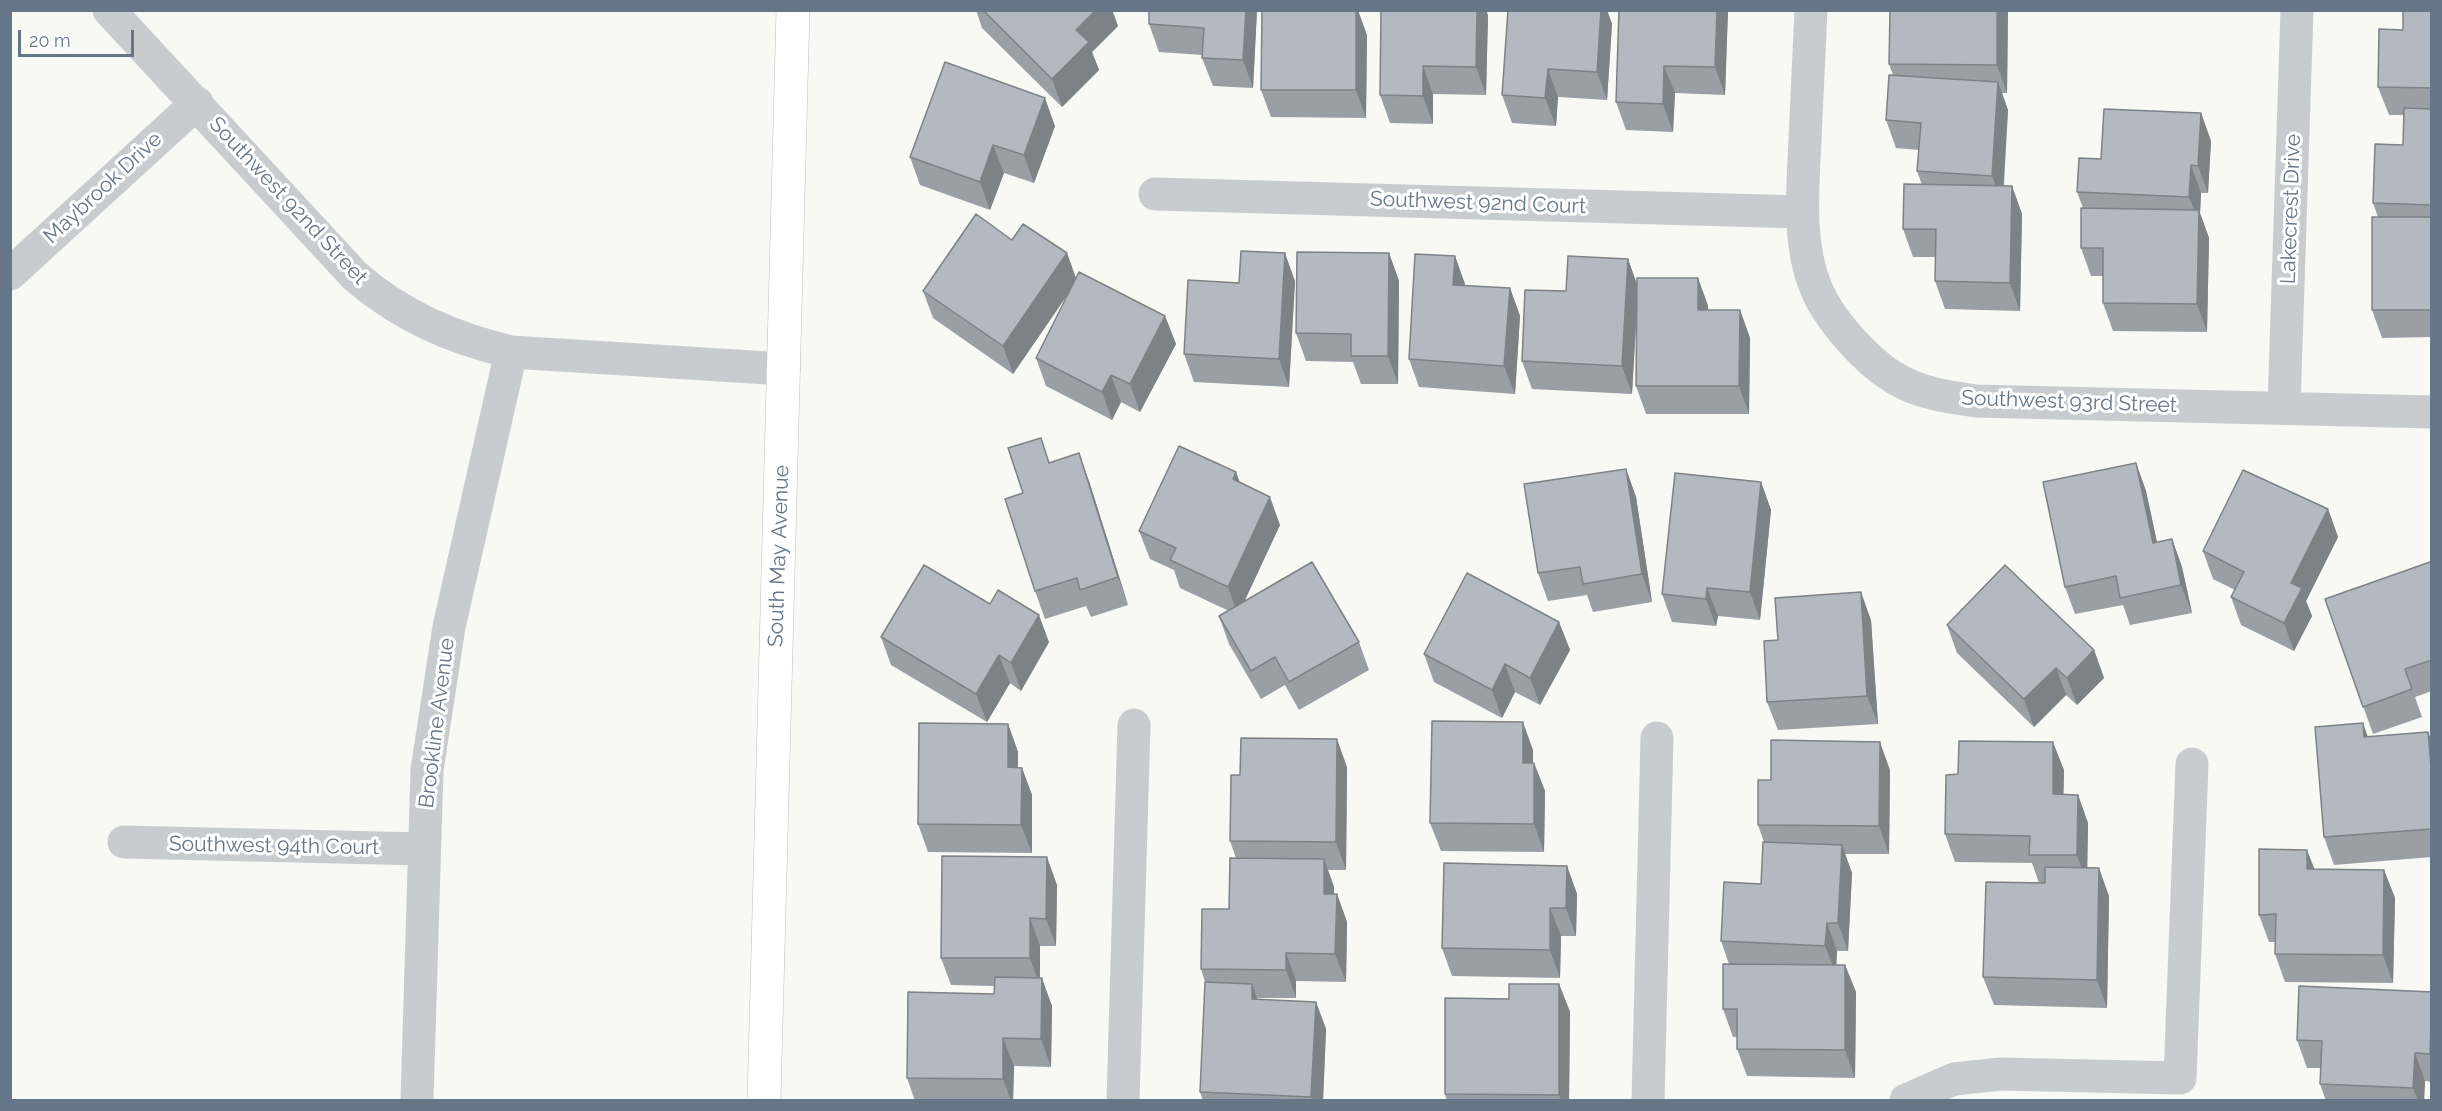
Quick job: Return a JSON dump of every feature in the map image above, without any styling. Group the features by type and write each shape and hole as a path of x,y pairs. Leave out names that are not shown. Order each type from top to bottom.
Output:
{"main road":[{"name":"South May Avenue","path":"764,1101 793,10"}],"street":[{"name":"Southwest 92nd Street","path":"108,10 197,103 262,177 355,276 375,293 430,327 467,342 511,352 784,369"},
{"name":"Southwest 93rd Street","path":"1810,10 1802,212 1816,287 1829,312 1850,338 1892,377 1922,390 1976,401 2432,412"},
{"name":"Lakecrest Drive","path":"2284,407 2297,10"},
{"name":"Maybrook Drive","path":"10,274 197,103"},
{"name":"Southwest 92nd Court","path":"1155,194 1802,212"},
{"name":"Brookline Avenue","path":"417,1101 423,849 428,770 449,627 511,352"},
{"path":"1123,1101 1134,725"},
{"path":"1648,1101 1657,738"},
{"path":"1906,1101 1954,1079 2001,1074 2180,1078 2192,764"},
{"name":"Southwest 94th Court","path":"124,842 423,849"}],"building":[{"path":"983,10 1096,10 1076,30 1089,42 1052,79"},
{"path":"1149,10 1246,10 1243,60 1202,58 1204,28 1149,24"},
{"path":"1262,10 1356,10 1356,90 1261,90"},
{"path":"1381,10 1477,10 1476,67 1423,66 1423,96 1380,95"},
{"path":"1508,10 1601,10 1597,72 1548,69 1545,98 1502,95"},
{"path":"1619,10 1717,10 1715,67 1664,66 1663,104 1616,102"},
{"path":"1890,10 1997,10 1997,65 1889,64"},
{"path":"2403,10 2432,10 2432,88 2378,87 2379,29 2403,30"},
{"path":"945,62 1045,98 1024,155 993,145 980,182 910,157"},
{"path":"1889,75 1998,82 1992,176 1917,171 1921,123 1886,120"},
{"path":"2404,108 2432,109 2432,205 2373,203 2375,144 2403,145"},
{"path":"2104,109 2201,113 2198,166 2191,165 2189,197 2077,192 2079,158 2101,159"},
{"path":"1904,184 2012,186 2010,283 1935,281 1936,229 1903,229"},
{"path":"2081,208 2199,210 2197,304 2103,303 2103,248 2081,248"},
{"path":"976,214 1012,240 1023,224 1067,253 1003,346 923,291"},
{"path":"2372,217 2432,217 2432,310 2372,310"},
{"path":"1241,251 1285,253 1279,359 1184,354 1188,280 1239,283"},
{"path":"1297,252 1389,253 1388,356 1351,356 1351,334 1296,333"},
{"path":"1415,254 1455,256 1453,285 1510,288 1504,366 1409,359"},
{"path":"1568,256 1628,259 1622,366 1522,361 1525,290 1566,291"},
{"path":"1079,272 1165,316 1130,384 1111,375 1102,392 1036,358"},
{"path":"1637,278 1698,278 1698,310 1740,310 1739,386 1636,386"},
{"path":"1041,438 1049,463 1079,453 1118,577 1080,590 1077,578 1035,591 1005,499 1023,493 1008,448"},
{"path":"1179,446 1236,472 1233,479 1270,497 1228,587 1170,560 1176,548 1139,531"},
{"path":"2136,463 2153,543 2172,539 2181,585 2120,598 2116,576 2065,587 2043,482"},
{"path":"1626,469 1642,574 1583,584 1580,567 1538,573 1524,484"},
{"path":"2243,470 2328,509 2291,583 2302,588 2284,623 2231,597 2244,572 2203,551"},
{"path":"1675,473 1761,482 1750,592 1707,588 1706,599 1662,594"},
{"path":"1312,562 1359,642 1289,682 1275,657 1251,671 1219,616"},
{"path":"2430,562 2432,566 2432,660 2405,669 2412,689 2363,707 2325,599"},
{"path":"924,565 990,604 998,590 1039,615 1011,663 999,655 976,694 881,637"},
{"path":"2005,565 2094,650 2067,678 2056,668 2024,699 1947,625"},
{"path":"1467,573 1559,622 1530,678 1505,664 1492,690 1424,654"},
{"path":"1861,592 1867,696 1767,702 1764,641 1778,640 1775,598"},
{"path":"1432,721 1523,722 1523,763 1534,763 1534,824 1430,823"},
{"path":"919,723 1008,724 1008,767 1022,768 1021,825 918,824"},
{"path":"2363,723 2364,737 2428,732 2432,779 2432,829 2324,837 2315,727"},
{"path":"1241,738 1337,739 1336,842 1230,841 1231,775 1240,775"},
{"path":"1771,740 1880,742 1879,826 1758,825 1758,780 1771,780"},
{"path":"1959,741 2053,742 2053,794 2078,795 2077,855 2029,855 2030,836 1945,834 1946,775 1958,774"},
{"path":"1763,842 1842,845 1838,923 1827,923 1825,946 1721,941 1724,882 1761,884"},
{"path":"2259,849 2307,850 2307,869 2384,870 2383,955 2275,954 2276,914 2259,915"},
{"path":"942,856 1047,857 1046,919 1030,918 1030,958 941,958"},
{"path":"1230,858 1324,859 1324,894 1337,894 1335,954 1286,953 1286,970 1201,969 1202,909 1229,909"},
{"path":"1444,863 1567,866 1566,908 1550,908 1550,950 1442,948"},
{"path":"2045,867 2099,868 2097,980 1983,977 1986,882 2045,883"},
{"path":"1723,964 1845,965 1845,1050 1737,1049 1737,1009 1723,1009"},
{"path":"995,977 1042,978 1041,1039 1003,1038 1003,1079 907,1078 908,992 994,994"},
{"path":"1205,982 1252,984 1252,999 1316,1002 1311,1097 1200,1092"},
{"path":"1509,984 1559,984 1559,1095 1445,1094 1445,998 1509,999"},
{"path":"2299,986 2432,992 2430,1054 2415,1053 2413,1088 2320,1084 2322,1041 2297,1040"}]}
